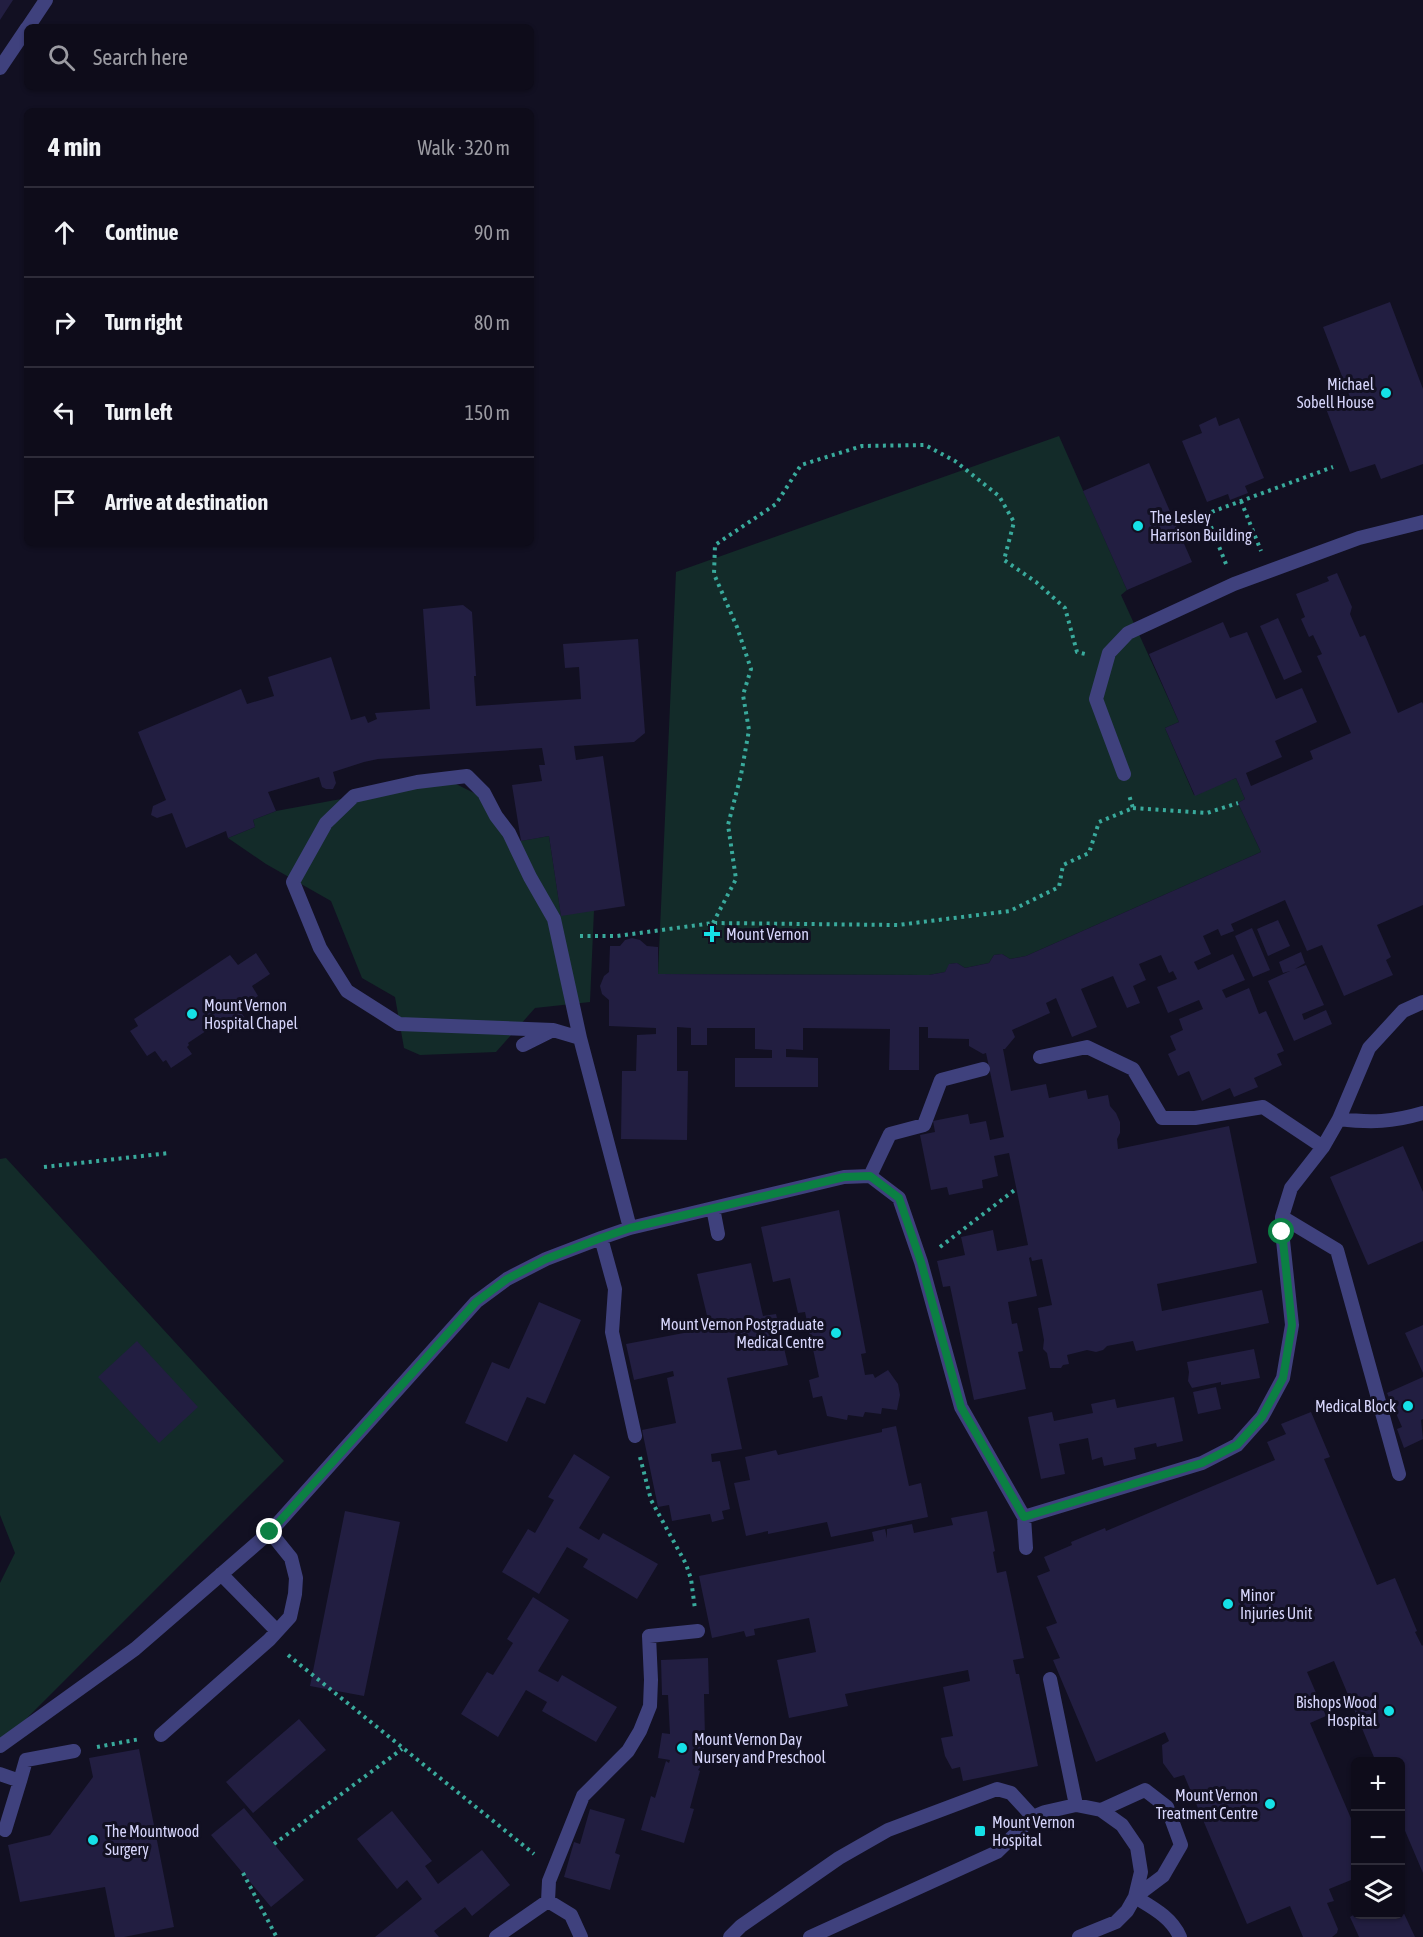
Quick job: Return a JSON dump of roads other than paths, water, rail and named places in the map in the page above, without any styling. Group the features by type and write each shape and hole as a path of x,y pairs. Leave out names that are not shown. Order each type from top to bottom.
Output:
{"lane":[{"path":"29,24 46,0"},
{"path":"0,68 24,32"},
{"path":"1124,774 1096,699 1108,653 1128,633 1234,584 1359,538 1423,522"},
{"path":"580,1038 552,1030 399,1024 347,991 320,948 293,882 326,823 354,796 417,782 467,777 484,793 496,816 509,833 554,919 580,1038 630,1228"},
{"path":"1024,1517 1202,1463 1237,1445 1262,1417 1283,1378 1292,1325 1282,1217 1291,1188 1323,1147 1339,1119 1369,1048 1403,1011 1423,1002"},
{"path":"523,1045 552,1030"},
{"path":"1040,1057 1087,1047 1134,1069 1162,1118 1195,1118 1263,1107 1323,1147"},
{"path":"870,1176 890,1134 924,1125 941,1080 983,1070"},
{"path":"1339,1119 1365,1122 1396,1121 1423,1113"},
{"path":"0,1746 135,1649 270,1532 476,1302 507,1279 536,1264 630,1228 844,1177 870,1176 899,1198 921,1262 961,1407 1024,1517 1026,1548"},
{"path":"712,1208 718,1234"},
{"path":"1282,1217 1337,1250 1399,1474"},
{"path":"601,1238 615,1290 612,1332 635,1436"},
{"path":"161,1735 273,1635 290,1617 296,1594 296,1578 291,1558 270,1532"},
{"path":"221,1574 273,1635"},
{"path":"548,1901 549,1881 583,1796 628,1750 640,1731 650,1706 649,1636 698,1630"},
{"path":"1050,1679 1076,1805"},
{"path":"5,1830 26,1760 74,1751"},
{"path":"0,1774 20,1781"},
{"path":"730,1937 741,1926 839,1858 888,1830 997,1789 1011,1793 1033,1817"},
{"path":"1101,1810 1145,1790 1167,1807 1181,1845 1163,1876 1135,1898"},
{"path":"810,1937 998,1852 1033,1817 1076,1805 1101,1810 1122,1825 1137,1847 1141,1872 1135,1898 1127,1911 1116,1922 1079,1937"},
{"path":"1135,1898 1164,1915 1177,1929 1180,1937"},
{"path":"496,1937 548,1901"},
{"path":"548,1901 571,1915 581,1937"}],"place":[{"name":"Michael Sobell House","path":"1386,393"},
{"name":"The Lesley Harrison Building","path":"1138,526"},
{"name":"Mount Vernon","path":"712,934"},
{"name":"Mount Vernon Hospital Chapel","path":"192,1014"},
{"name":"Mount Vernon Postgraduate Medical Centre","path":"836,1333"},
{"name":"Medical Block","path":"1408,1406"},
{"name":"Minor Injuries Unit","path":"1228,1604"},
{"name":"Bishops Wood Hospital","path":"1389,1711"},
{"name":"Mount Vernon Day Nursery and Preschool","path":"682,1748"},
{"name":"Mount Vernon Treatment Centre","path":"1270,1804"},
{"name":"Mount Vernon Hospital","path":"980,1831"},
{"name":"The Mountwood Surgery","path":"93,1840"}]}
